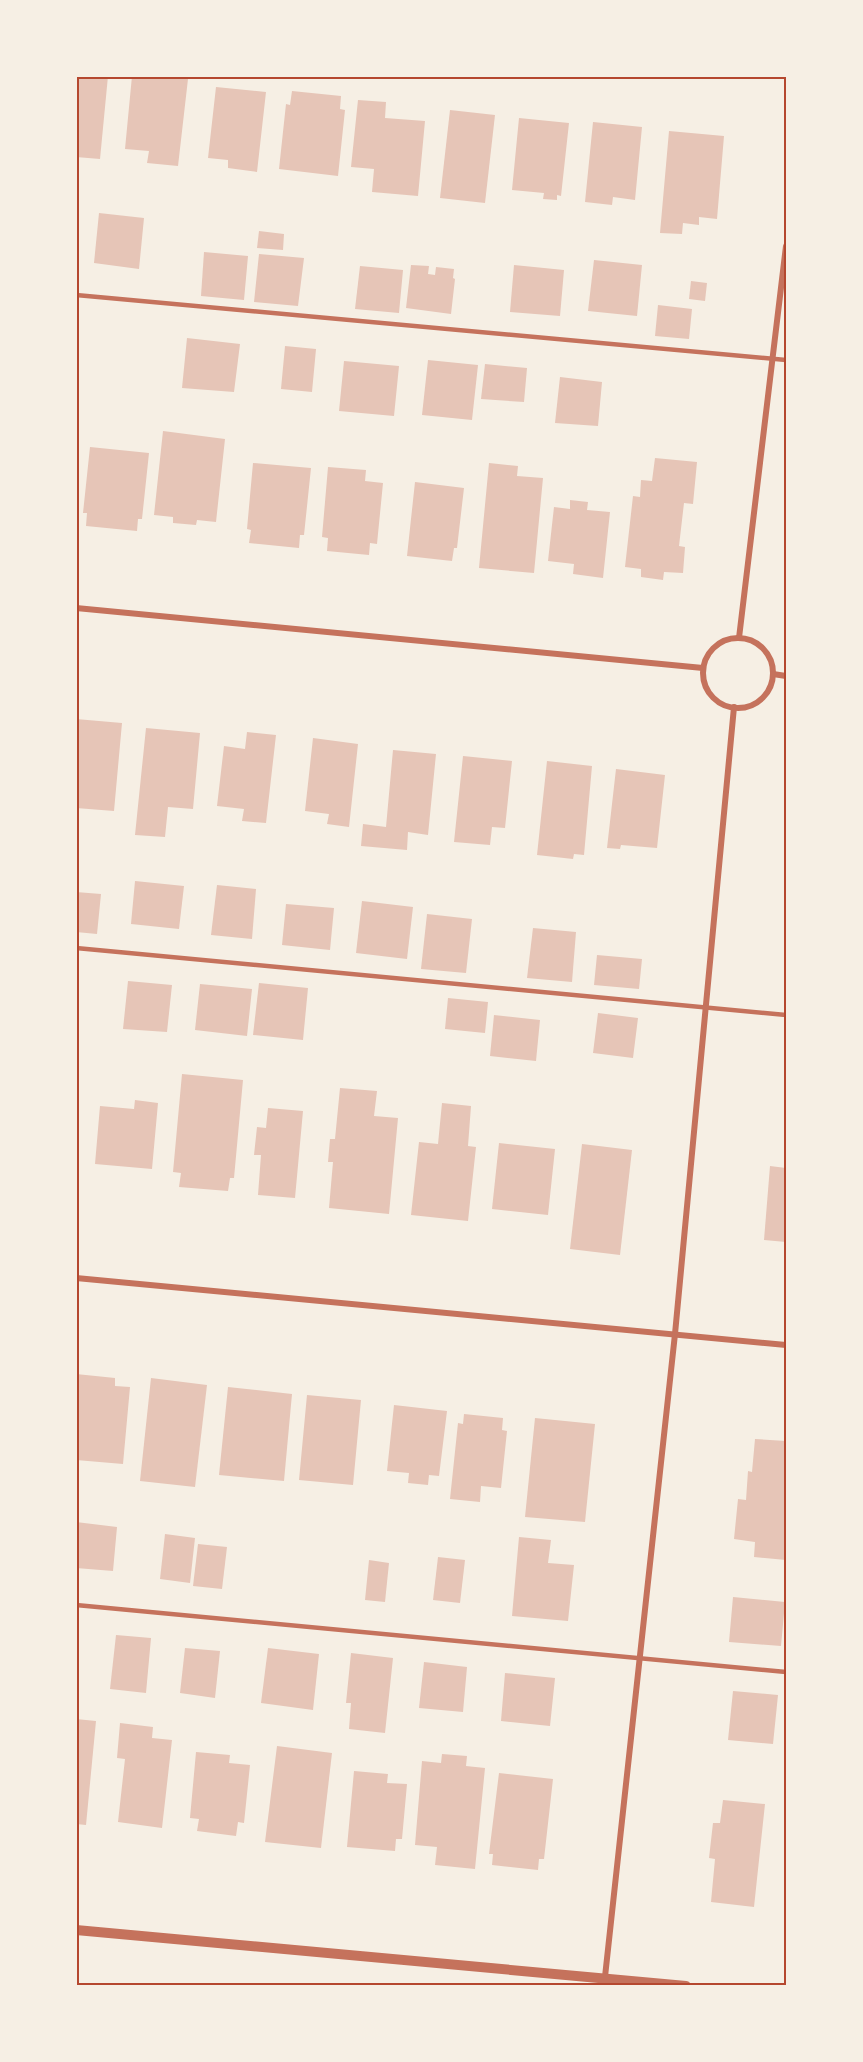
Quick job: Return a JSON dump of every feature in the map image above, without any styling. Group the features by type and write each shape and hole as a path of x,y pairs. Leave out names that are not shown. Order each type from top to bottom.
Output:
{"street":[{"path":"739,638 786,246"},
{"path":"76,608 703,668"},
{"path":"739,638 756,643 763,649 772,665 773,674 764,697 754,704 734,707 720,703 712,697 706,688 703,668 705,660 721,641 739,638"},
{"path":"773,674 786,676"},
{"path":"605,1982 675,1335 734,707"},
{"path":"76,1278 786,1344"},
{"path":"76,1930 605,1982 686,1986"}],"lane":[{"path":"76,295 786,360"},
{"path":"76,948 786,1015"},
{"path":"76,1605 786,1672"}],"building":[{"path":"76,76 108,76 100,159 76,157"},
{"path":"132,76 188,79 178,166 147,163 149,151 125,149"},
{"path":"216,87 266,92 257,172 228,168 228,160 208,158"},
{"path":"292,91 341,96 340,109 345,110 338,176 279,169 286,104 290,105"},
{"path":"358,100 386,102 385,118 425,121 418,196 372,192 374,169 351,167"},
{"path":"450,110 495,115 485,203 440,198"},
{"path":"519,118 569,123 561,196 557,195 557,200 543,199 544,193 512,190"},
{"path":"593,122 642,127 635,200 613,197 612,205 585,202"},
{"path":"669,131 724,136 717,219 699,217 699,225 683,223 682,234 660,233"},
{"path":"99,213 144,218 139,269 94,263"},
{"path":"259,231 284,234 283,250 257,248"},
{"path":"204,252 248,256 244,300 201,296"},
{"path":"259,254 304,258 298,306 254,302"},
{"path":"594,260 642,265 637,316 588,311"},
{"path":"411,265 429,266 428,274 435,275 436,267 454,269 451,314 406,308"},
{"path":"514,265 564,270 560,316 510,312"},
{"path":"360,266 403,270 399,313 355,309"},
{"path":"691,281 707,283 705,301 689,299"},
{"path":"658,305 692,309 689,339 655,336"},
{"path":"187,338 240,344 234,392 182,388"},
{"path":"285,346 316,349 312,392 281,389"},
{"path":"428,360 478,365 472,420 422,415"},
{"path":"344,361 399,366 394,416 339,411"},
{"path":"485,364 527,368 524,402 481,399"},
{"path":"560,377 602,382 598,426 555,423"},
{"path":"163,431 225,439 216,522 197,520 196,525 173,523 173,517 154,515"},
{"path":"90,447 149,453 142,519 138,519 137,531 86,526 87,513 83,513"},
{"path":"655,458 697,462 693,504 684,503 679,546 685,547 683,573 664,572 663,580 641,577 641,569 625,567 633,496 640,497 641,480 652,481"},
{"path":"253,463 311,468 304,535 300,535 299,548 249,543 251,530 247,529"},
{"path":"489,463 518,466 517,476 543,478 534,573 479,568"},
{"path":"328,467 366,470 365,481 383,483 377,544 370,543 369,555 327,551 328,538 322,537"},
{"path":"415,482 464,488 457,548 454,548 452,561 407,556"},
{"path":"570,500 588,502 587,510 610,512 603,578 573,574 574,564 548,561 554,507 570,509"},
{"path":"76,719 122,723 114,811 76,808"},
{"path":"146,728 200,733 193,809 168,807 165,837 135,835"},
{"path":"247,732 276,735 266,823 242,821 244,809 217,806 224,746 245,749"},
{"path":"313,738 358,744 349,827 327,824 329,814 305,811"},
{"path":"393,750 436,754 428,835 408,832 407,850 361,846 363,824 386,827"},
{"path":"463,756 512,761 505,828 492,827 490,845 454,842"},
{"path":"547,761 592,766 584,855 574,854 573,859 537,855"},
{"path":"616,769 665,775 657,848 621,845 620,849 607,848"},
{"path":"135,881 184,886 179,929 131,924"},
{"path":"217,885 256,889 252,939 211,935"},
{"path":"76,892 101,894 97,934 76,932"},
{"path":"362,901 413,907 407,959 356,953"},
{"path":"286,904 334,908 330,950 282,945"},
{"path":"427,914 472,919 466,973 421,969"},
{"path":"533,928 576,932 572,982 527,978"},
{"path":"597,955 642,959 639,989 594,985"},
{"path":"128,981 172,985 167,1032 123,1029"},
{"path":"259,983 308,988 303,1040 253,1035"},
{"path":"200,984 252,989 247,1036 195,1030"},
{"path":"448,998 488,1002 485,1033 445,1029"},
{"path":"598,1013 638,1018 633,1058 593,1053"},
{"path":"494,1015 540,1020 536,1061 490,1056"},
{"path":"182,1074 243,1080 234,1178 230,1178 228,1191 179,1187 181,1173 173,1172"},
{"path":"340,1088 377,1091 374,1116 398,1118 389,1214 329,1208 333,1162 328,1162 330,1139 335,1139"},
{"path":"135,1100 158,1103 152,1169 95,1164 100,1106 134,1109"},
{"path":"442,1103 471,1106 468,1146 476,1147 468,1221 411,1215 419,1142 438,1144"},
{"path":"268,1108 303,1111 295,1198 258,1195 261,1155 254,1155 257,1127 266,1128"},
{"path":"499,1143 555,1149 548,1215 492,1209"},
{"path":"582,1144 632,1150 620,1255 570,1249"},
{"path":"770,1166 786,1168 786,1242 764,1240"},
{"path":"76,1374 115,1378 115,1386 130,1387 123,1464 76,1460"},
{"path":"151,1378 207,1385 195,1487 140,1481"},
{"path":"228,1387 292,1394 284,1481 219,1475"},
{"path":"307,1395 361,1400 353,1485 299,1480"},
{"path":"394,1405 447,1411 439,1476 429,1475 428,1485 408,1483 409,1473 387,1471"},
{"path":"464,1414 503,1418 502,1430 507,1431 501,1488 481,1486 480,1502 450,1499 458,1423 463,1424"},
{"path":"535,1418 595,1424 585,1522 525,1517"},
{"path":"755,1439 786,1441 786,1560 754,1557 755,1542 734,1539 738,1499 746,1500 748,1471 752,1472"},
{"path":"76,1522 117,1527 113,1571 76,1568"},
{"path":"165,1534 195,1538 190,1583 160,1579"},
{"path":"519,1537 551,1540 548,1563 574,1565 568,1621 512,1616"},
{"path":"198,1544 227,1547 222,1589 193,1586"},
{"path":"438,1557 465,1560 460,1603 433,1600"},
{"path":"369,1560 389,1563 385,1602 365,1600"},
{"path":"733,1597 785,1602 781,1646 729,1642"},
{"path":"116,1635 151,1638 146,1693 110,1689"},
{"path":"185,1648 220,1651 215,1698 180,1693"},
{"path":"268,1648 319,1654 313,1710 261,1703"},
{"path":"351,1653 393,1658 385,1733 349,1729 351,1703 346,1703"},
{"path":"424,1662 467,1667 463,1712 419,1708"},
{"path":"505,1673 555,1678 550,1726 501,1721"},
{"path":"733,1691 778,1695 773,1744 728,1740"},
{"path":"76,1719 96,1721 86,1825 76,1824"},
{"path":"120,1723 153,1727 152,1738 172,1740 162,1828 118,1822 125,1759 117,1758"},
{"path":"277,1746 332,1753 321,1848 265,1842"},
{"path":"196,1752 230,1755 229,1763 250,1765 244,1823 238,1822 236,1836 197,1831 199,1819 190,1818"},
{"path":"442,1754 467,1756 466,1766 485,1768 475,1869 435,1865 437,1847 415,1845 422,1761 441,1763"},
{"path":"354,1771 388,1774 387,1783 407,1784 402,1839 396,1839 395,1851 347,1847"},
{"path":"499,1773 553,1779 544,1859 539,1859 538,1870 492,1865 493,1854 489,1854"},
{"path":"723,1800 765,1804 754,1907 711,1902 715,1859 709,1858 713,1823 720,1823"}]}
